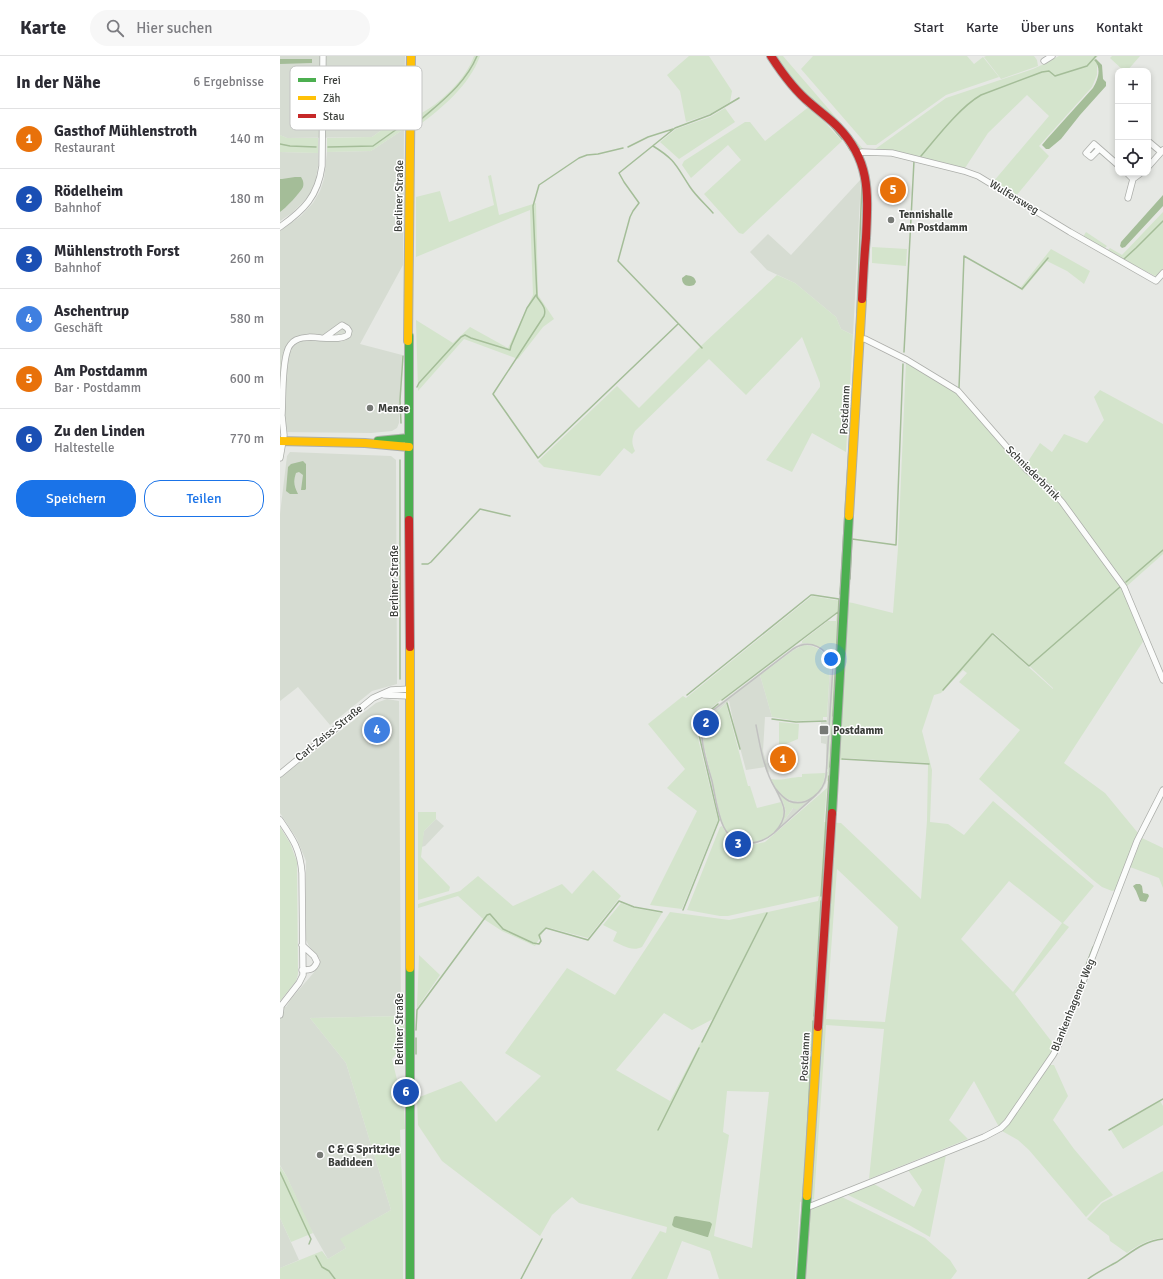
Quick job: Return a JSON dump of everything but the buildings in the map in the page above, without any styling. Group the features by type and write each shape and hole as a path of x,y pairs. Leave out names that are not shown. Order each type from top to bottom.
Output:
{"main road":[{"name":"Berliner Straße","path":"411,56 411,66"},
{"name":"Postdamm","path":"771,56 794,88 838,127 858,154 865,174 868,197 832,817 801,1279"},
{"name":"Berliner Straße","path":"410,130 407,438 407,693 411,816 410,1279"},
{"path":"365,443 407,438"},
{"path":"282,441 365,443 407,447"}],"street":[{"path":"323,56 323,66"},
{"path":"1044,61 1052,56"},
{"path":"280,226 302,210 318,187 322,166 322,130"},
{"path":"1151,143 1162,151 1151,164"},
{"path":"1099,149 1115,162"},
{"name":"Wulfersweg","path":"858,154 862,152 892,153 964,171 978,176 1070,232 1156,281 1163,273"},
{"path":"1130,176 1133,179"},
{"path":"1128,198 1133,179 1137,176"},
{"path":"280,458 284,432 281,418 285,361 289,347 296,340 302,338 324,338"},
{"name":"Schniederbrink","path":"860,339 907,360 958,391 1026,469 1051,490 1062,502 1124,587 1163,680"},
{"name":"Carl-Zeiss-Straße","path":"280,774 373,698 380,695 407,693"},
{"name":"Blankenhagener Weg","path":"807,1206 811,1206 984,1138 1002,1128 1053,1055 1059,1044 1137,841 1163,790"},
{"path":"280,820 294,841 301,862 303,975 299,984 281,1006 280,1015"},
{"path":"302,945 314,956 317,962 316,966 311,970 302,970"}],"shaded area":[{"path":"280,56 405,56 405,66 290,66 290,130 382,130 372,137 287,138 280,135"},
{"path":"474,56 480,56 462,87 454,96 422,123 422,112 443,98 459,82"},
{"path":"689,56 709,56 732,91 730,102 710,114 686,122 680,91 667,75"},
{"path":"775,56 783,56 864,150 858,150 832,117 796,85"},
{"path":"813,56 967,56 974,64 983,57 999,77 946,95 876,145 867,145 801,69"},
{"path":"1034,56 1037,60 1038,66 1001,79 984,57"},
{"path":"1059,56 1098,56 1094,60 1097,63 1097,75 1092,87 1039,146 1049,156 1016,196 993,182 1049,116 1027,95 988,133 965,168 921,157 874,150 946,98 1033,69"},
{"path":"1112,56 1140,56 1130,68 1121,68 1110,58"},
{"path":"280,59 312,59 312,63 280,64"},
{"path":"1096,59 1102,65 1103,79 1106,82 1106,86 1061,139 1049,149 1046,149 1042,145 1095,85 1099,70 1094,60"},
{"path":"810,106 842,141 743,234 739,233 704,194 741,160 728,145 691,178 682,165 684,161 745,122 750,122 765,141"},
{"path":"725,108 735,122 679,159 660,142 676,129 710,117"},
{"path":"382,130 402,130 371,151 327,152 327,138 372,137"},
{"path":"404,130 403,265 360,344 402,355 399,423 397,428 392,431 371,433 280,432 280,231 301,216 313,203 320,191 324,179 327,152 371,151"},
{"path":"280,135 287,138 318,138 318,153 280,152"},
{"path":"280,152 318,153 318,166 313,188 306,199 292,213 280,221"},
{"path":"491,175 499,215 536,203 538,295 554,319 543,327 518,359 464,339 418,391 416,320 453,343 470,327 508,348 533,295 530,210 416,257 416,197 440,191 449,222 494,205 488,176"},
{"path":"301,177 303,187 292,201 280,212 280,179"},
{"path":"861,179 853,335 841,329 836,317 795,283 767,270 750,252 768,234 791,255"},
{"path":"1163,195 1163,206 1125,247 1122,248 1120,246 1121,242"},
{"path":"1163,212 1163,269 1157,277 1107,251 1110,248 1122,255"},
{"path":"1086,232 1107,246 1104,249 1083,237"},
{"path":"872,247 907,249 906,266 872,263"},
{"path":"1051,249 1090,271 1084,284 1067,271 1047,261 1022,291 1021,287"},
{"path":"686,275 692,276 695,279 696,282 694,285 688,286 683,283 682,278"},
{"path":"777,275 795,283 836,317 841,329 853,335 846,452 812,433 792,472 766,460 820,387 820,383 802,337 746,395 709,359 635,431 632,441 635,451 632,454 624,448 600,476 544,467 538,461 617,386 639,408 702,345"},
{"path":"906,362 957,392 1060,504 1120,584 1144,640 1064,763 1105,793 1138,833 1116,890 1112,891 1102,887 979,779 1020,730 959,682 967,673 963,670 941,693 934,695 922,731 932,770 930,822 948,824 964,835 993,801 1094,886 1063,923 1069,927 1015,994 1055,1046 1029,1087 999,1127 974,1081 949,1120 968,1139 869,1179 884,1029 826,1025 814,1199 800,1202 795,1279 719,1279 710,1251 682,1241 667,1279 631,1279 660,1231 666,1233 667,1227 579,1203 572,1197 552,1215 540,1236 442,1161 418,1125 417,1098 461,1081 496,1122 541,1076 505,1053 567,968 615,995 670,912 729,920 767,912 721,1006 768,912 818,901 819,896 728,916 687,910 720,827 722,826 728,836 735,842 734,846 742,847 765,842 827,788 824,822 841,823 921,899 927,821 927,763 843,758 843,760 839,760 838,781 827,781 834,666 830,656 826,652 818,646 802,643 802,641 828,621 836,621 837,612 695,720 694,722 718,820 682,909 650,905 697,811 667,788 685,769 648,724 683,696 686,698 812,596 853,603 893,613 898,548","holes":["994,633 1053,689 993,635","837,869 898,927 885,1022 826,1019","1009,881 1062,923 1013,992 961,939","664,1013 692,1030 713,1019 670,1101 616,1070","727,1091 769,1092 752,1248 714,1236 729,1135 723,1132"]},
{"path":"1100,390 1163,424 1163,554 1127,586 1064,501 1025,466 1040,443 1052,452 1064,434 1087,443 1104,420 1094,397"},
{"path":"290,452 391,456 396,460 397,684 372,691 330,725 298,687 280,701 280,514 287,456"},
{"path":"303,461 306,464 306,489 301,490 303,475 299,472 296,473 294,481 298,494 290,494 286,491 288,467 291,464"},
{"path":"802,643 816,645 823,648 830,656 834,666 828,769 826,769 826,744 821,743 821,722 827,721 830,667 832,667 824,652 819,648 810,645 803,645 760,675 772,717 765,717 763,751 769,772 767,773 765,767 746,770 729,701 715,714 709,723 705,735 705,750 724,825 732,837 739,841 751,842 763,839 774,832 780,824 782,818 783,807 770,779 788,799 794,801 807,800 815,794 822,786 826,772 828,772 826,783 820,793 768,838 755,844 734,846 735,842 728,836 721,823 697,722 793,648","holes":["782,798 790,803 803,803 794,807 783,822 786,811"]},
{"path":"803,645 813,646 822,651 828,658 832,667 830,667 827,717 823,717 823,720 796,721 772,717 760,675"},
{"path":"387,699 399,701 401,1016 310,1018 346,1063 391,1210 341,1239 346,1248 328,1259 308,1224 280,1165 280,1004 286,1007 316,970 320,964 320,959 306,940 306,861 297,839 280,813 280,778 376,703"},
{"path":"726,703 748,786 750,786 757,808 781,802 783,814 780,824 773,833 763,839 751,842 740,841 730,834 722,822 705,750 704,741 710,721"},
{"path":"779,722 799,724 798,739 779,747"},
{"path":"825,773 823,784 817,793 810,799 802,801 793,801 784,797 777,790 771,779 802,777 802,774"},
{"path":"781,796 790,803 804,803 797,810 793,808 781,825 786,811"},
{"path":"418,812 436,812 436,819 424,831 421,857 450,887 449,891 418,900"},
{"path":"436,819 444,826 425,846 421,847 424,831"},
{"path":"280,827 290,843 297,862 298,974 296,981 280,1001"},
{"path":"1142,838 1163,848 1163,888 1159,878 1130,867"},
{"path":"593,870 621,896 588,938 546,927 535,946 502,931 482,918 458,896 418,908 418,904 460,891 478,876 513,906 562,884 572,894"},
{"path":"1140,884 1142,886 1143,893 1148,894 1149,896 1146,902 1140,901 1133,886"},
{"path":"621,903 634,908 662,913 642,947 635,949 623,946 613,941 617,932 603,925"},
{"path":"419,955 440,975 417,1008"},
{"path":"405,1016 406,1043 392,1059 404,1109 405,1129 400,1130 403,1206 403,1279 280,1279 280,1268 322,1251 328,1259 346,1248 340,1239 391,1210 346,1063 310,1018"},
{"path":"1050,1065 1054,1065 1068,1096 1053,1120 1074,1149 1113,1195 1101,1202 1086,1217 1029,1150 1018,1140 1002,1131 1006,1128"},
{"path":"1160,1101 1163,1106 1163,1125 1123,1149 1111,1130"},
{"path":"946,1155 930,1237 848,1195 849,1193 874,1184 914,1207 922,1190 908,1170"},
{"path":"280,1166 287,1177 313,1233 291,1242 280,1218"},
{"path":"1163,1171 1163,1238 1144,1243 1127,1253 1110,1241 1109,1236 1087,1219 1102,1203"},
{"path":"842,1197 925,1238 950,1260 957,1271 951,1279 805,1279 809,1210"},
{"path":"676,1216 710,1222 712,1224 708,1237 674,1227 672,1225 674,1217"},
{"path":"280,1218 299,1260 280,1268"}],"waterway":[{"path":"422,119 459,85 466,76 477,56"},
{"path":"921,156 957,115 973,100 981,95 1042,72 1049,71 1055,76 1087,66 1096,56"},
{"path":"702,348 618,261 630,217 639,203 619,173 675,128 710,115 739,98"},
{"path":"821,117 842,139"},
{"path":"628,147 648,137 673,129"},
{"path":"328,147 373,146 396,130"},
{"path":"846,143 850,150"},
{"path":"280,144 316,147"},
{"path":"653,146 667,155 678,168 692,190 713,213"},
{"path":"623,148 579,158 539,185 533,206 537,297 543,306 545,313 493,394 538,458 678,324"},
{"path":"904,352 914,161"},
{"path":"857,313 862,183"},
{"path":"1124,259 1163,221"},
{"path":"959,388 964,256 1022,289 1048,258"},
{"path":"417,387 461,337 465,335 510,350 527,308 536,295"},
{"path":"840,594 857,318"},
{"path":"401,423 400,400 403,356"},
{"path":"850,579 852,539 896,545 903,364"},
{"path":"400,460 400,679"},
{"path":"422,564 428,564 431,562 480,509 510,516"},
{"path":"1126,582 1163,550"},
{"path":"943,690 992,634 1029,666 1120,587"},
{"path":"687,695 811,595 813,595 839,599 833,716"},
{"path":"722,700 838,612"},
{"path":"727,703 740,749"},
{"path":"683,910 719,820 696,722 718,704"},
{"path":"772,719 796,722 826,721"},
{"path":"830,767 833,721"},
{"path":"842,759 929,764"},
{"path":"821,896 829,776"},
{"path":"416,1030 417,1010 487,915 490,914 503,929 533,943 539,944 541,941 539,935 546,928 588,940 619,901 634,907 662,912"},
{"path":"814,1016 821,901"},
{"path":"702,1042 767,913"},
{"path":"1075,994 1093,947"},
{"path":"812,1051 813,1021"},
{"path":"416,1038 416,1054"},
{"path":"658,1130 699,1048"},
{"path":"807,1136 811,1057"},
{"path":"1109,1130 1163,1099"},
{"path":"280,1172 311,1239 309,1244"},
{"path":"801,1225 804,1179"},
{"path":"521,1279 542,1239"},
{"path":"1088,1279 1143,1245 1163,1239"},
{"path":"316,1256 322,1267 329,1271 335,1279"}],"railway":[{"path":"774,833 779,827 784,816 783,806 775,788 783,797 795,803 802,802 813,797 818,793 825,782 833,666 831,660 823,650 806,644 793,649 712,711 704,724 702,739 721,821 725,830 731,837 739,842 756,842 769,837 774,833 816,795"},
{"path":"756,725 765,766 775,788"}],"traffic: fast":[{"path":"409,336 409,520"},
{"path":"378,441 409,438"},
{"path":"832,813 849,516"},
{"path":"410,968 410,1279"},
{"path":"801,1279 807,1196"}],"traffic: slow":[{"path":"411,56 411,66"},
{"path":"408,341 410,130"},
{"path":"849,516 862,299"},
{"path":"280,441 365,443 409,447"},
{"path":"410,647 410,968"},
{"path":"807,1196 818,1027"}],"traffic: jam":[{"path":"771,56 799,93 835,124 849,140 857,152 862,165 867,193 862,299"},
{"path":"409,520 410,647"},
{"path":"818,1027 832,813"}],"place":[{"name":"Am Postdamm","path":"893,190"},
{"name":"Tennishalle Am Postdamm","path":"891,220"},
{"name":"Mense","path":"370,408"},
{"name":"Rödelheim","path":"706,723"},
{"name":"Aschentrup","path":"377,730"},
{"name":"Postdamm","path":"824,730"},
{"name":"Gasthof Mühlenstroth","path":"783,759"},
{"name":"Mühlenstroth Forst","path":"738,844"},
{"name":"Zu den Linden","path":"406,1092"},
{"name":"C & G Spritzige Badideen","path":"320,1155"}]}
